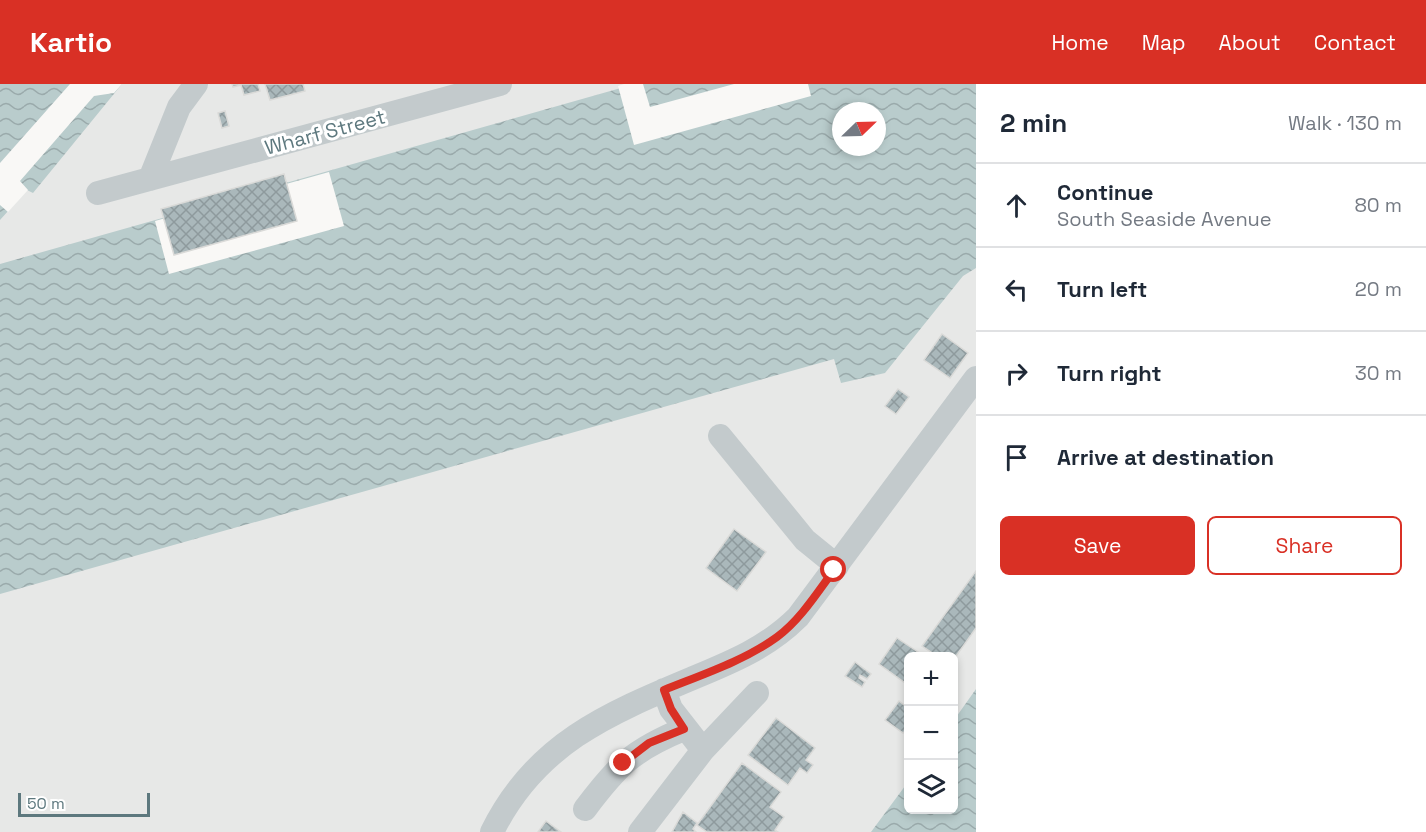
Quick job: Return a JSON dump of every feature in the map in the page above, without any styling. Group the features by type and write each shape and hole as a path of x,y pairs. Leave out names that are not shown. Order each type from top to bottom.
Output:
{"street":[{"path":"150,179 179,107 196,84"},
{"name":"Wharf Street","path":"98,193 500,84"},
{"path":"492,832 520,786 558,747 591,724 724,665 778,637 798,617 837,566 976,378"},
{"path":"720,436 805,540 837,566"},
{"path":"664,690 671,709 702,750"},
{"path":"640,832 702,750 757,693"},
{"path":"585,809 623,763 649,743 684,729"}],"shaded area":[{"path":"0,84 976,84 976,832 0,832"}],"water":[{"path":"0,84 122,84 33,193 27,190 0,220"},
{"path":"635,84 976,84 976,268 963,276 885,373 841,383 834,359 0,594 0,264"},
{"path":"976,689 976,832 871,832 904,787 904,814 958,814 958,714"}],"pier":[{"path":"70,84 122,84 114,93 94,96 20,181 28,190 8,212 0,205 0,163"},
{"path":"643,84 650,107 734,84 808,84 811,96 634,145 618,86"},
{"path":"329,172 344,226 169,274 155,221"}],"building":[{"path":"232,84 258,84 260,91 244,95 241,85 233,87"},
{"path":"265,84 303,84 305,91 270,100"},
{"path":"225,111 229,126 222,128 218,113"},
{"path":"284,174 297,221 174,255 161,209"},
{"path":"942,334 968,353 950,378 924,360"},
{"path":"898,389 909,397 896,414 885,406"},
{"path":"734,529 766,552 737,591 706,568"},
{"path":"976,571 976,628 958,653 931,652 922,646"},
{"path":"897,638 918,652 904,652 904,682 879,664"},
{"path":"855,662 871,674 867,679 860,675 859,678 865,682 862,687 845,676"},
{"path":"899,701 904,705 903,733 885,720"},
{"path":"776,718 815,748 806,760 813,765 807,773 800,768 788,785 748,755"},
{"path":"742,763 781,792 770,807 784,817 775,830 778,832 707,832 697,825"},
{"path":"683,812 697,823 693,829 696,832 672,832"},
{"path":"546,821 561,832 538,832"}],"route":[{"path":"623,763 649,743 684,729 671,709 664,690 724,665 778,637 798,617 834,570"}]}
